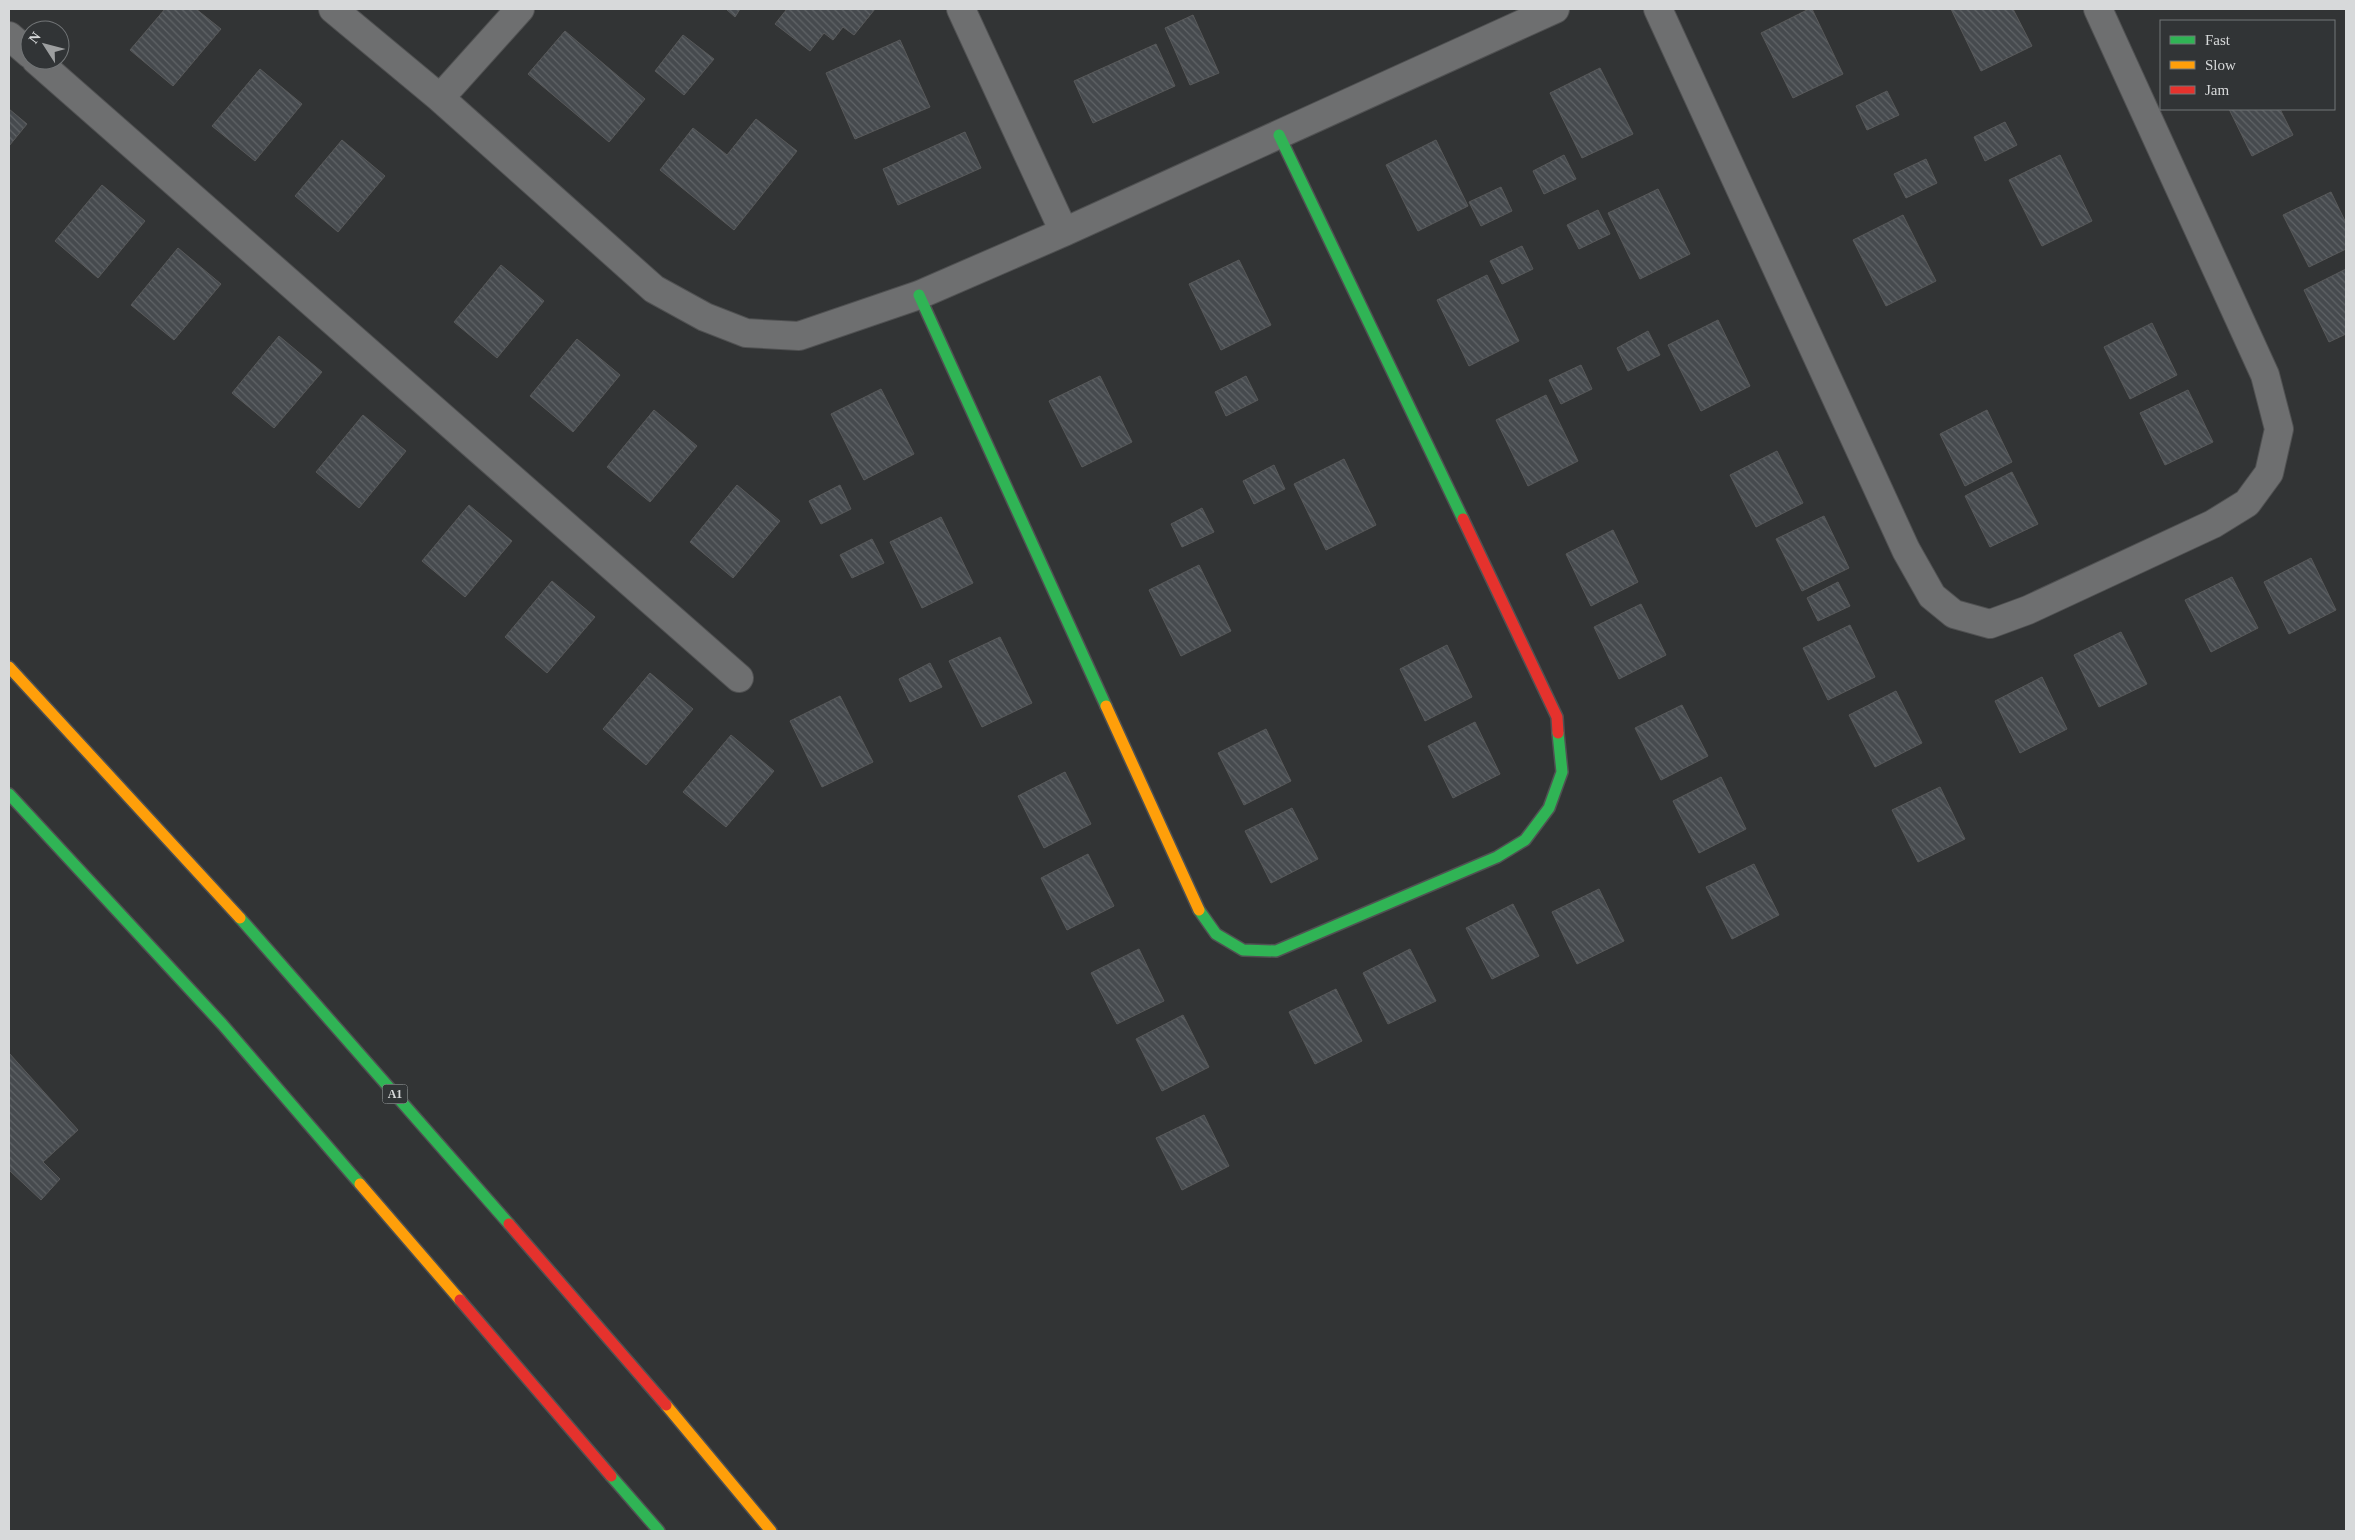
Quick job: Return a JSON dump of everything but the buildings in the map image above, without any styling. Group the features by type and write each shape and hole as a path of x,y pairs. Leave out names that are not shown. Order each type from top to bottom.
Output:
{"main road":[{"path":"919,295 1198,909 1216,934 1243,950 1276,951 1497,857 1525,840 1549,808 1562,772 1557,717 1279,135"},
{"name":"A1","path":"9,666 286,968 682,1423 771,1531"},
{"path":"9,794 222,1024 658,1531"}],"street":[{"path":"333,9 440,98 654,290 704,317 746,333 799,336 919,295 1064,232 1555,9"},
{"path":"440,98 520,9"},
{"path":"961,9 1064,232"},
{"path":"1658,9 1906,550 1932,596 1954,614 1990,624 2028,610 2213,524 2247,503 2269,473 2279,429 2265,375 2098,9"},
{"path":"9,36 20,45"},
{"path":"47,70 739,678"}],"traffic: fast":[{"path":"1279,135 1463,519"},
{"path":"919,295 1106,706"},
{"path":"1199,910 1216,934 1243,950 1276,951 1497,857 1525,840 1549,808 1562,772 1558,733"},
{"path":"9,794 222,1024 360,1184"},
{"path":"240,918 509,1224"},
{"path":"611,1476 659,1531"}],"traffic: slow":[{"path":"9,667 240,918"},
{"path":"1106,706 1199,910"},
{"path":"360,1184 460,1300"},
{"path":"666,1405 771,1531"}],"traffic: jam":[{"path":"1463,519 1557,717 1558,733"},
{"path":"509,1224 666,1405"},
{"path":"460,1300 611,1476"}]}
